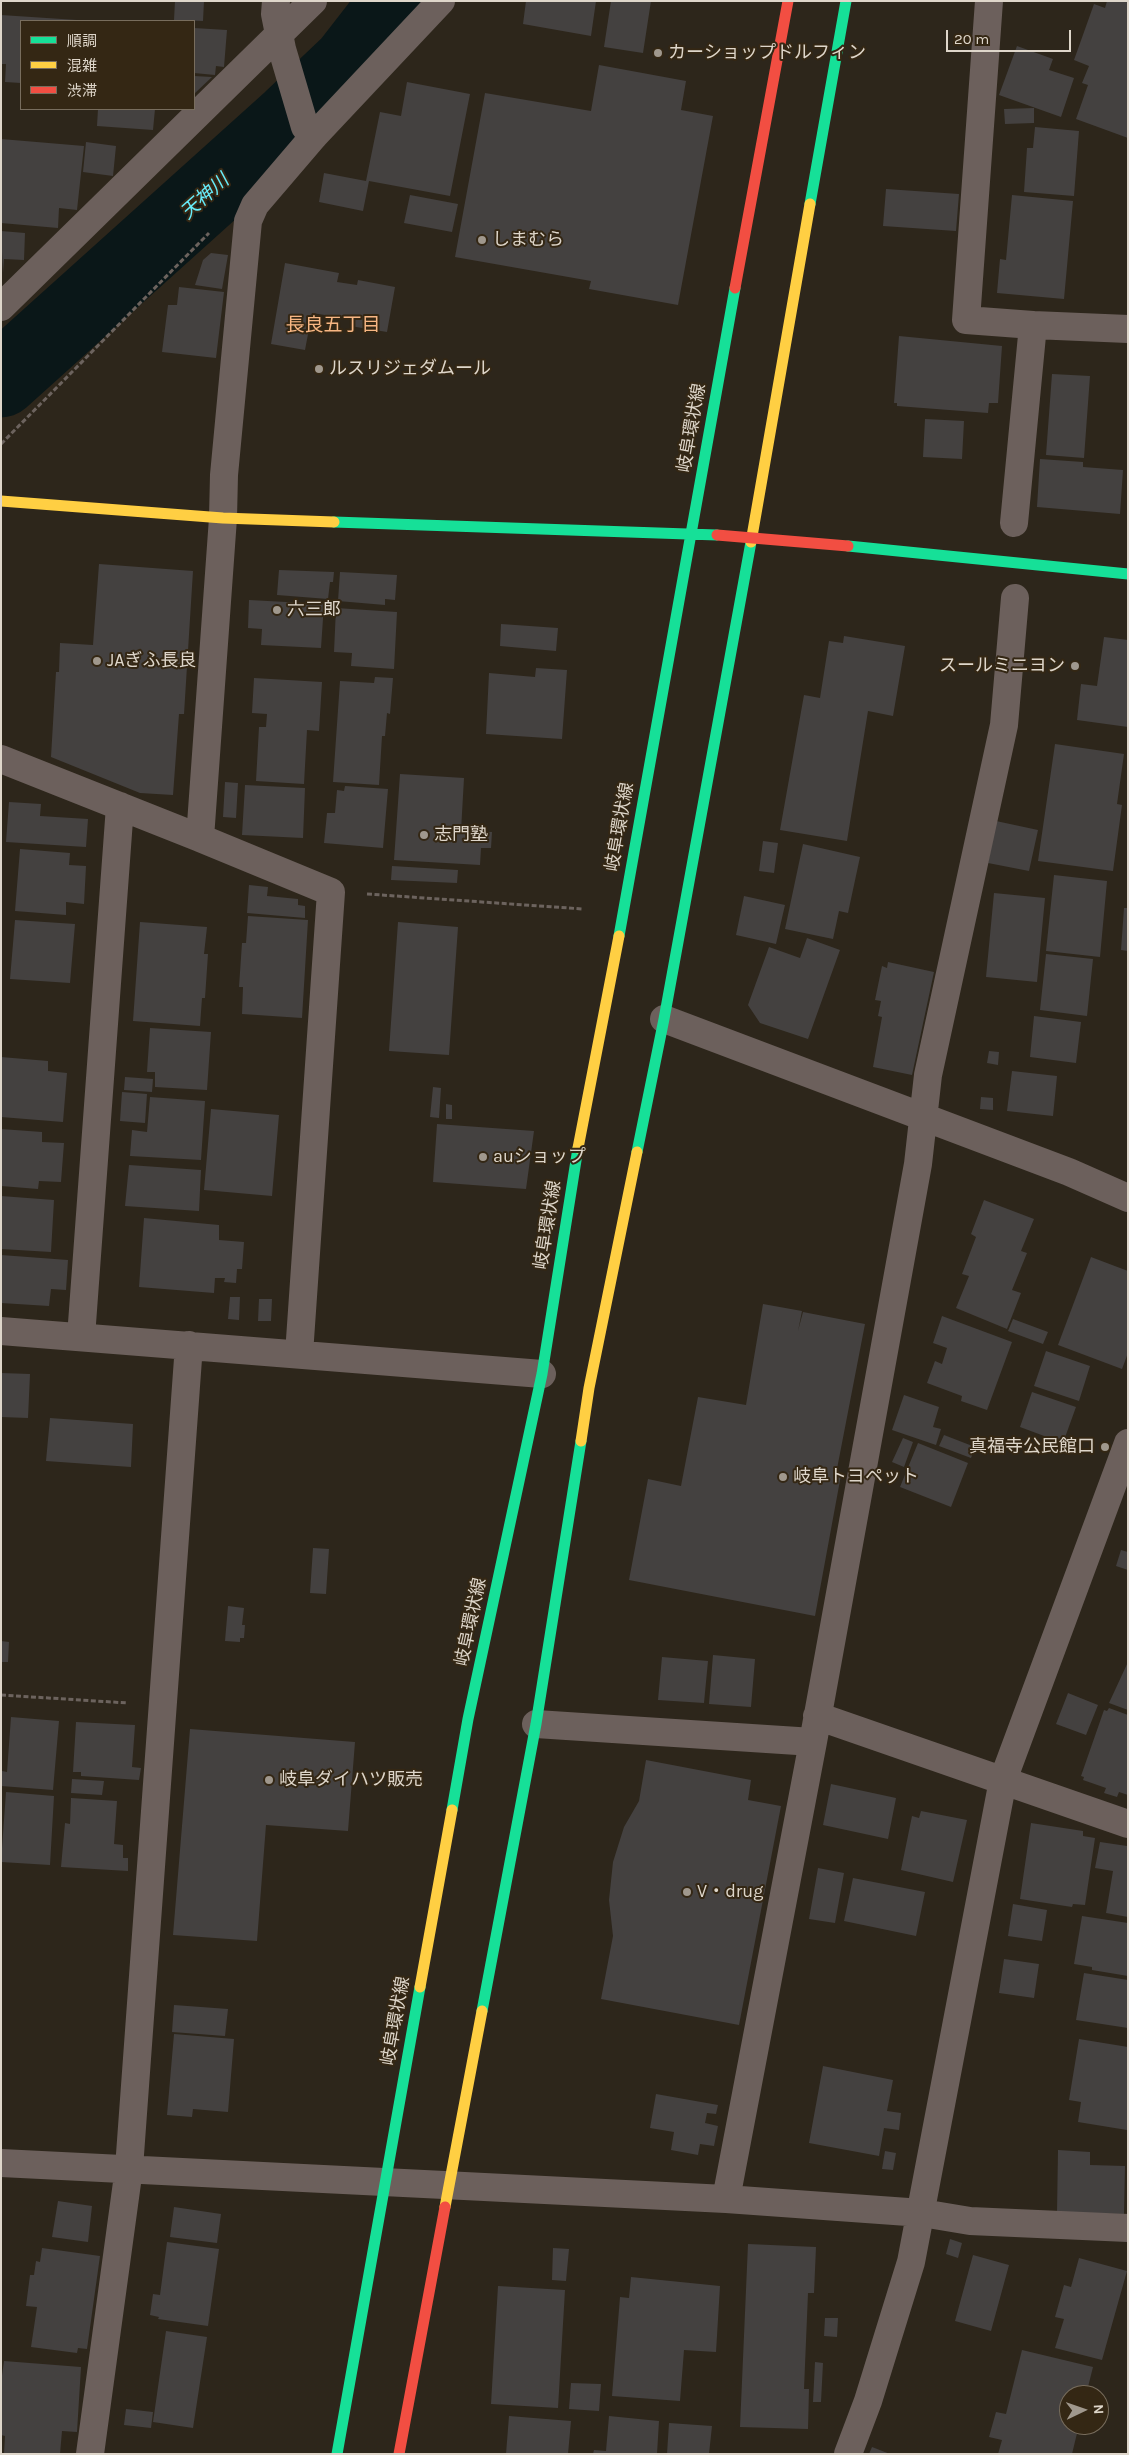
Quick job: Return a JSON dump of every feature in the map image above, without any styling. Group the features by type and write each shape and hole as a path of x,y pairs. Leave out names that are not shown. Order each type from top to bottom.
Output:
{"main road":[{"name":"岐阜環状線","path":"337,2454 468,1719 542,1374 579,1143 604,1015 788,1"},
{"path":"399,2454 536,1724 589,1388 664,1018 752,536 846,1"},
{"path":"1,500 223,518 752,536 1128,574"}],"street":[{"path":"276,1 275,14 280,42 310,131"},
{"path":"1,307 280,42 313,1"},
{"path":"200,838 223,518 224,475 248,220 255,205 310,131 441,1"},
{"path":"988,1 966,320 1128,329"},
{"path":"1014,523 1033,325"},
{"path":"726,2199 818,1716 918,1164 928,1075 1004,725 1015,598"},
{"path":"1,759 331,892 299,1354"},
{"path":"81,1337 120,806"},
{"path":"664,1018 1069,1172 1128,1198"},
{"path":"1,1331 542,1374"},
{"path":"90,2454 129,2168 189,1346"},
{"path":"848,2454 868,2401 911,2262 922,2213 1003,1780 1121,1480 1128,1443"},
{"path":"818,1716 1003,1780 1022,1789 1128,1824"},
{"path":"536,1724 813,1742"},
{"path":"1,2163 726,2199 922,2213 970,2222 1128,2228"}],"path":[{"path":"1,444 228,214 255,205"},
{"path":"331,892 583,909"},
{"path":"1,1695 163,1705"}],"building":[{"path":"175,1 204,1 203,21 174,20"},
{"path":"526,1 596,1 591,36 523,24"},
{"path":"611,1 651,1 643,53 604,47"},
{"path":"1107,1 1128,1 1128,138 1076,119 1088,85 1082,83 1089,66 1074,60 1094,4 1105,8"},
{"path":"1,15 77,20 20,20 20,83 5,82 6,64 1,64"},
{"path":"195,28 227,30 224,67 216,66 215,75 195,73"},
{"path":"1017,46 1053,59 1049,70 1074,78 1061,117 999,95"},
{"path":"599,65 686,81 681,110 713,116 678,305 589,289 591,281 455,257 485,93 591,111"},
{"path":"195,76 212,77 195,93"},
{"path":"407,82 470,94 450,196 369,181 363,211 319,202 324,173 366,181 380,112 401,116"},
{"path":"1034,108 1034,123 1005,124 1004,109"},
{"path":"98,110 155,110 153,130 97,126"},
{"path":"1035,127 1079,131 1074,196 1024,192 1027,148 1033,148"},
{"path":"1,139 84,146 77,210 59,208 58,228 1,223"},
{"path":"86,142 116,146 113,176 83,172"},
{"path":"886,189 959,194 956,231 883,226"},
{"path":"410,195 458,204 452,232 404,223"},
{"path":"1012,195 1073,201 1064,299 997,293 1000,259 1006,260"},
{"path":"1,231 25,233 24,260 4,259 3,273"},
{"path":"211,253 228,255 222,289 195,285 203,260"},
{"path":"285,263 339,273 337,282 357,285 358,280 395,287 387,332 350,326 351,319 312,313 305,350 271,344"},
{"path":"179,287 224,292 216,358 162,352 168,305 177,305"},
{"path":"899,336 1002,346 998,403 989,403 988,413 897,406 897,403 894,403"},
{"path":"1052,374 1090,376 1084,458 1046,455"},
{"path":"925,419 964,421 962,459 923,457"},
{"path":"1040,459 1083,462 1083,467 1123,470 1120,514 1037,507"},
{"path":"99,564 193,571 184,714 179,714 173,795 140,793 51,757 56,672 59,672 60,643 93,645"},
{"path":"279,570 334,572 333,582 330,582 328,599 277,595"},
{"path":"340,572 397,575 395,600 385,599 385,605 338,601"},
{"path":"249,600 324,604 321,648 261,645 262,629 248,628"},
{"path":"336,608 397,612 394,669 351,666 352,653 334,652"},
{"path":"501,624 558,628 556,651 500,646"},
{"path":"844,636 905,646 893,716 868,711 847,841 780,830 804,695 820,698 829,641 843,643"},
{"path":"1104,637 1128,640 1128,727 1077,720 1081,684 1097,686"},
{"path":"536,668 567,670 562,739 486,734 489,673 535,677"},
{"path":"375,677 393,678 390,714 387,713 385,736 382,736 379,785 333,782 340,681 374,683"},
{"path":"254,678 322,682 319,731 307,730 304,784 256,781 259,727 266,727 267,714 252,713"},
{"path":"1055,744 1124,754 1117,804 1122,805 1113,871 1038,861"},
{"name":"志門塾","path":"400,774 464,778 461,831 492,832 491,848 481,848 480,865 394,860"},
{"path":"225,782 238,783 236,818 223,817"},
{"path":"245,785 305,788 303,838 242,835"},
{"path":"345,786 388,789 383,848 324,843 327,813 335,813 337,790 344,791"},
{"path":"9,802 41,804 40,816 88,819 86,847 6,842"},
{"path":"996,821 1038,830 1029,871 988,863"},
{"path":"763,841 778,843 774,873 759,871"},
{"path":"803,844 860,857 848,913 839,911 833,939 785,929"},
{"path":"20,849 70,853 69,865 86,866 84,904 66,902 66,915 15,911"},
{"path":"392,866 458,870 457,883 391,880"},
{"path":"1054,875 1107,881 1100,957 1046,951"},
{"path":"249,885 268,887 267,896 298,899 298,905 305,906 305,918 247,913"},
{"path":"994,893 1045,898 1037,982 986,977"},
{"path":"744,896 785,905 776,944 736,935"},
{"path":"1124,908 1128,908 1128,951 1121,950"},
{"path":"248,916 308,920 302,1018 242,1014 243,987 239,987 242,943 246,943"},
{"path":"15,920 75,924 70,983 10,979"},
{"path":"140,922 207,927 204,954 208,954 205,998 202,998 200,1026 133,1021"},
{"path":"398,922 458,927 449,1055 389,1051"},
{"path":"807,938 840,950 808,1039 760,1023 748,1005 769,947 800,958"},
{"path":"1046,954 1093,959 1087,1016 1040,1010"},
{"path":"888,962 934,972 912,1075 873,1067 882,1017 878,1016 881,1001 875,1000 882,966 887,968"},
{"path":"1034,1016 1081,1022 1076,1063 1030,1057"},
{"path":"150,1028 211,1032 207,1090 155,1087 155,1072 147,1072"},
{"path":"989,1051 999,1052 998,1065 987,1063"},
{"path":"1,1057 48,1061 48,1071 67,1073 63,1122 1,1117"},
{"path":"1012,1071 1057,1076 1053,1116 1007,1111"},
{"path":"125,1077 153,1079 152,1092 124,1090"},
{"path":"433,1087 441,1088 439,1118 430,1117"},
{"path":"122,1092 147,1094 145,1123 120,1121"},
{"path":"150,1097 205,1101 201,1160 130,1156 132,1130 147,1132"},
{"path":"981,1097 993,1098 993,1110 980,1109"},
{"path":"446,1104 452,1105 452,1119 446,1119"},
{"path":"211,1109 279,1115 272,1196 204,1190"},
{"name":"auショップ","path":"437,1124 534,1131 526,1189 433,1182"},
{"path":"1,1129 42,1132 42,1142 64,1143 61,1182 39,1181 38,1189 1,1186"},
{"path":"129,1165 201,1170 199,1211 125,1206"},
{"path":"1,1196 54,1200 51,1252 1,1249"},
{"path":"984,1200 1034,1219 1021,1251 1027,1253 1012,1290 1021,1293 1007,1329 956,1308 969,1276 962,1274 976,1237 971,1234"},
{"path":"144,1218 219,1225 219,1240 244,1242 242,1269 237,1269 236,1283 224,1282 225,1278 215,1278 214,1293 139,1287"},
{"path":"1,1255 68,1260 66,1290 51,1289 49,1306 1,1303"},
{"path":"1091,1257 1128,1271 1128,1353 1122,1369 1058,1345"},
{"path":"230,1297 240,1297 239,1320 228,1319"},
{"path":"259,1299 272,1299 271,1321 258,1321"},
{"name":"岐阜トヨペット","path":"763,1304 802,1311 798,1331 803,1312 865,1324 836,1474 841,1475 815,1616 629,1580 648,1479 681,1486 698,1397 746,1405"},
{"path":"942,1316 1012,1342 987,1410 961,1401 962,1396 927,1383 935,1361 942,1364 947,1348 933,1343"},
{"path":"1013,1319 1048,1332 1043,1344 1008,1331"},
{"path":"1046,1351 1090,1366 1079,1401 1034,1386"},
{"path":"1,1373 30,1374 28,1418 1,1417"},
{"path":"1032,1392 1076,1407 1063,1443 1020,1427"},
{"path":"904,1395 939,1407 933,1427 941,1429 936,1445 892,1430"},
{"path":"50,1418 133,1424 131,1467 46,1461"},
{"path":"944,1435 975,1447 971,1458 939,1446"},
{"path":"903,1438 913,1442 904,1467 892,1462"},
{"path":"918,1443 968,1463 951,1507 900,1487"},
{"path":"313,1548 329,1549 326,1594 310,1593"},
{"path":"1121,1550 1128,1552 1128,1570 1116,1566"},
{"path":"228,1606 244,1608 242,1625 245,1625 244,1638 240,1638 240,1642 225,1641"},
{"path":"1,1641 9,1642 8,1662 1,1662"},
{"path":"713,1655 755,1659 751,1707 709,1704"},
{"path":"662,1657 708,1661 704,1703 658,1700"},
{"path":"1128,1662 1128,1710 1109,1703"},
{"path":"1068,1693 1098,1705 1086,1735 1056,1724"},
{"path":"1109,1708 1128,1715 1128,1795 1119,1792 1117,1797 1104,1793 1106,1788 1083,1780 1084,1777 1081,1776 1104,1710 1107,1711"},
{"path":"11,1717 59,1721 53,1790 1,1786 2,1771 7,1772"},
{"path":"76,1722 135,1725 132,1767 141,1768 139,1780 81,1776 81,1772 73,1772"},
{"path":"190,1729 355,1742 348,1831 266,1825 257,1941 173,1935"},
{"name":"V・drug","path":"646,1760 751,1780 748,1800 781,1806 739,2025 601,1999 613,1936 609,1900 613,1862 624,1827 639,1801"},
{"path":"72,1779 104,1781 102,1795 71,1793"},
{"path":"831,1784 896,1798 888,1839 823,1825"},
{"path":"6,1792 54,1796 50,1865 1,1862"},
{"path":"71,1798 117,1801 114,1844 123,1845 123,1858 128,1858 128,1871 61,1867 65,1823 70,1824"},
{"path":"921,1811 967,1820 953,1882 901,1870 912,1816 919,1818"},
{"path":"1031,1823 1083,1831 1083,1836 1095,1838 1085,1905 1073,1904 1072,1907 1020,1899"},
{"path":"1100,1842 1127,1846 1128,1917 1106,1913 1113,1871 1095,1868"},
{"path":"818,1868 844,1873 835,1923 809,1919"},
{"path":"853,1878 925,1892 916,1936 844,1921"},
{"path":"1013,1904 1047,1910 1042,1941 1008,1936"},
{"path":"1082,1916 1128,1923 1128,1976 1092,1970 1092,1967 1074,1964"},
{"path":"1004,1959 1039,1964 1034,1998 999,1993"},
{"path":"1084,1973 1128,1980 1128,2028 1076,2020"},
{"path":"174,2005 228,2009 225,2036 172,2032"},
{"path":"174,2034 234,2039 228,2112 193,2109 192,2117 167,2115"},
{"path":"1079,2039 1128,2047 1127,2130 1078,2122 1081,2102 1069,2100"},
{"path":"823,2066 893,2080 887,2111 901,2113 899,2130 884,2128 879,2156 809,2143"},
{"path":"656,2094 718,2105 716,2114 707,2113 705,2123 718,2126 714,2146 700,2144 698,2155 671,2150 674,2132 650,2128"},
{"path":"1058,2150 1090,2152 1090,2165 1125,2166 1124,2214 1057,2213"},
{"path":"885,2151 896,2153 893,2170 882,2169"},
{"path":"58,2201 92,2206 88,2242 52,2237"},
{"path":"174,2207 221,2214 217,2243 170,2237"},
{"path":"950,2239 962,2243 958,2258 946,2254"},
{"path":"167,2242 219,2249 208,2326 158,2319 159,2317 150,2315 153,2294 160,2295"},
{"path":"748,2244 816,2247 814,2293 808,2293 804,2389 809,2389 808,2429 740,2427"},
{"path":"42,2248 100,2256 87,2349 78,2348 77,2353 31,2347 37,2307 26,2306 30,2275 34,2275 36,2261 40,2262"},
{"path":"553,2248 569,2249 566,2281 552,2280"},
{"path":"973,2255 1009,2265 991,2331 955,2321"},
{"path":"1079,2258 1127,2271 1102,2360 1055,2348 1064,2319 1055,2317 1064,2285 1071,2287"},
{"path":"631,2277 720,2286 716,2352 684,2350 680,2401 612,2396 620,2297 629,2298"},
{"path":"498,2286 565,2290 558,2408 491,2404"},
{"path":"825,2318 838,2318 837,2337 824,2336"},
{"path":"166,2331 207,2337 193,2428 153,2422"},
{"path":"1022,2350 1093,2367 1088,2385 1059,2385 1059,2435 1077,2435 1072,2454 998,2454 1002,2440 989,2437 996,2412 1006,2414"},
{"path":"4,2361 81,2367 77,2432 62,2431 60,2454 4,2454 5,2436 1,2435 1,2383"},
{"path":"815,2362 823,2363 821,2402 813,2402"},
{"path":"571,2383 601,2384 599,2411 569,2409"},
{"path":"126,2409 153,2412 151,2428 124,2425"},
{"path":"509,2416 571,2421 568,2454 506,2454"},
{"path":"609,2416 659,2421 657,2454 593,2454 594,2450 606,2451"},
{"path":"669,2423 712,2426 709,2454 667,2454"},
{"path":"872,2447 890,2454 869,2454"}],"waterway":[{"name":"天神川","path":"1,380 291,119 349,64 398,1"}],"traffic: fast":[{"path":"810,204 846,1"},
{"path":"619,936 735,288"},
{"path":"334,522 717,535"},
{"path":"637,1152 664,1019 751,542"},
{"path":"848,546 1128,574"},
{"path":"452,1810 468,1719 542,1374 578,1148"},
{"path":"482,2011 536,1724 581,1441"},
{"path":"337,2454 420,1987"}],"traffic: slow":[{"path":"751,542 810,204"},
{"path":"1,501 223,518 334,522"},
{"path":"578,1148 619,936"},
{"path":"581,1441 589,1388 637,1152"},
{"path":"420,1987 452,1810"},
{"path":"445,2207 482,2011"}],"traffic: jam":[{"path":"735,288 788,1"},
{"path":"717,535 848,546"},
{"path":"399,2454 445,2207"}],"place":[{"name":"カーショップドルフィン","path":"658,53"},
{"name":"しまむら","path":"482,240"},
{"name":"ルスリジェダムール","path":"319,369"},
{"name":"六三郎","path":"277,610"},
{"name":"JAぎふ長良","path":"97,661"},
{"name":"スールミニヨン","path":"1075,666"},
{"name":"志門塾","path":"424,835"},
{"name":"auショップ","path":"483,1157"},
{"name":"真福寺公民館口","path":"1105,1447"},
{"name":"岐阜トヨペット","path":"783,1477"},
{"name":"岐阜ダイハツ販売","path":"269,1780"},
{"name":"V・drug","path":"687,1892"}],"district":[{"name":"長良五丁目","path":"333,326"}]}
